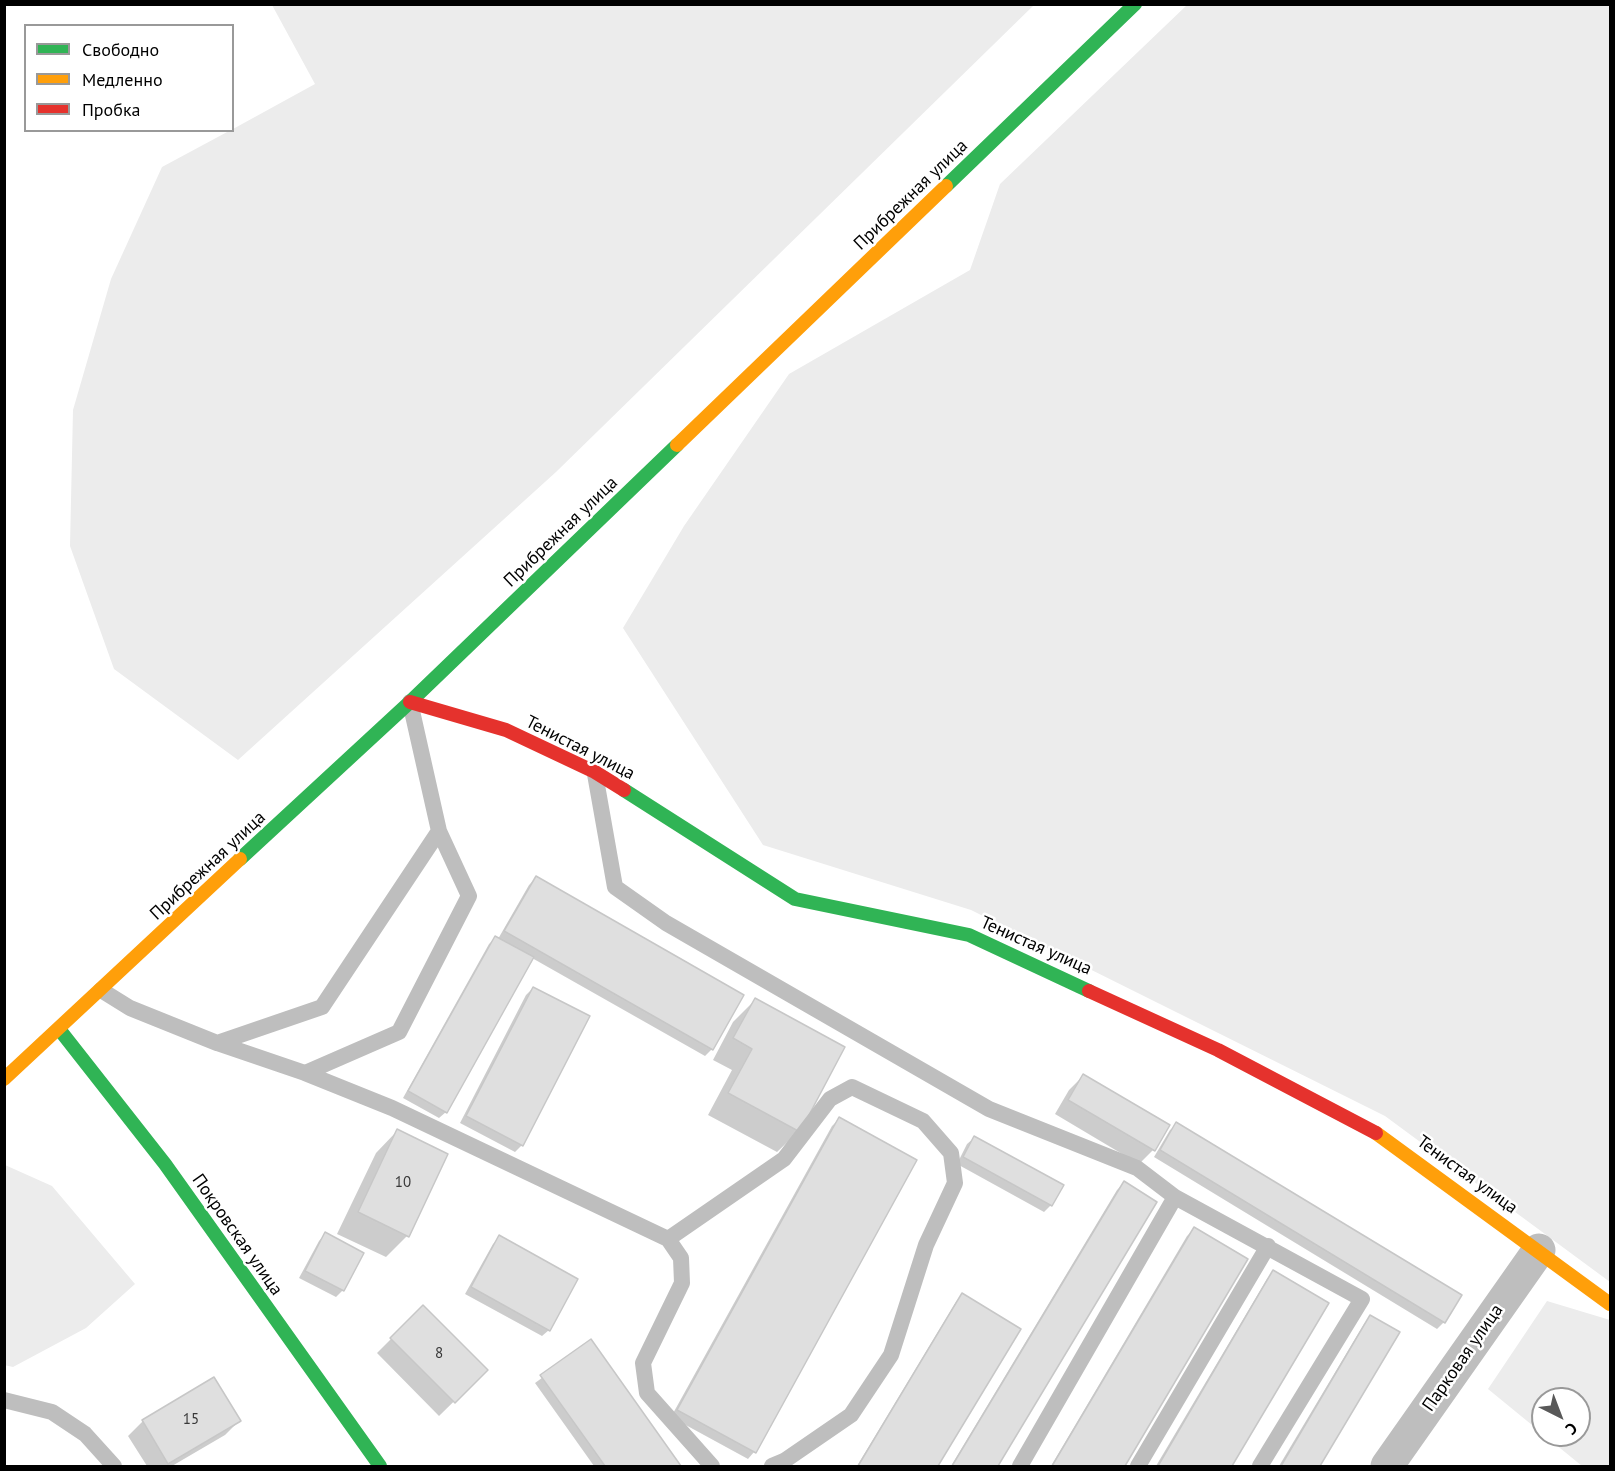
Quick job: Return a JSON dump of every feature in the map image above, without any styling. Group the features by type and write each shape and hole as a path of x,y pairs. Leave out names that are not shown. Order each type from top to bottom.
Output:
{"street":[{"name":"Прибрежная улица","path":"4,1079 410,702 1135,4"},
{"name":"Тенистая улица","path":"410,702 506,730 595,772 795,899 969,935 1218,1050 1380,1135 1611,1304"},
{"name":"Покровская улица","path":"59,1029 165,1164 380,1467"},
{"name":"Парковая улица","path":"1387,1467 1539,1250"}],"lane":[{"path":"305,1073 399,1032 469,896 439,831 410,702"},
{"path":"595,772 615,887 666,923 989,1109 1137,1168 1175,1197 1362,1299 1260,1467"},
{"path":"217,1043 322,1007 439,831"},
{"path":"101,990 130,1008 392,1108 668,1239 681,1258 682,1283 643,1363 647,1393 712,1467"},
{"path":"668,1239 784,1159 830,1099 852,1087 923,1121 951,1153 955,1183 926,1245 891,1355 851,1415 772,1467"},
{"path":"1020,1467 1175,1197"},
{"path":"1138,1467 1268,1246"},
{"path":"4,1400 52,1412 85,1434 114,1467"}],"shaded area":[{"path":"272,5 1034,5 556,472 238,760 114,669 70,546 73,410 111,279 162,167 227,132 234,132 234,129 315,84"},
{"path":"1187,5 1610,5 1610,1282 1385,1116 971,910 763,845 623,628 684,526 789,374 970,270 1000,184"},
{"path":"5,1165 52,1186 135,1284 86,1328 13,1367 4,1365"},
{"path":"1547,1301 1610,1320 1610,1466 1582,1466 1559,1447 1591,1447 1591,1387 1531,1387 1531,1424 1488,1389"}],"building":[{"path":"536,876 744,995 713,1050 504,931"},
{"path":"495,936 534,957 447,1113 408,1091"},
{"path":"533,987 590,1016 523,1146 466,1116"},
{"path":"755,998 845,1047 800,1132 728,1093 752,1049 733,1038"},
{"path":"1083,1074 1170,1125 1155,1151 1068,1100"},
{"path":"839,1117 917,1160 756,1453 677,1410"},
{"path":"1176,1122 1462,1295 1445,1323 1160,1150"},
{"path":"397,1129 448,1154 409,1237 358,1212"},
{"path":"974,1136 1064,1185 1052,1206 963,1157"},
{"path":"1124,1181 1157,1202 998,1466 952,1466"},
{"path":"1194,1227 1248,1259 1125,1466 1052,1466"},
{"path":"325,1232 364,1253 344,1291 305,1271"},
{"path":"499,1235 578,1279 550,1331 471,1287"},
{"path":"1273,1270 1329,1303 1232,1466 1158,1466"},
{"path":"962,1293 1021,1329 938,1466 858,1466"},
{"path":"423,1305 488,1370 455,1403 390,1338"},
{"path":"1370,1315 1400,1332 1320,1466 1281,1466"},
{"path":"591,1339 681,1466 605,1466 540,1375"},
{"path":"214,1377 241,1421 168,1464 142,1420"}],"traffic: fast":[{"path":"946,186 1135,4"},
{"path":"240,859 410,702 677,445"},
{"path":"624,790 795,899 969,935 1089,991"},
{"path":"59,1029 165,1164 380,1466"}],"traffic: slow":[{"path":"677,445 946,186"},
{"path":"4,1079 240,859"},
{"path":"1376,1133 1610,1304"}],"traffic: jam":[{"path":"410,702 506,730 595,772 624,790"},
{"path":"1089,991 1218,1050 1376,1133"}]}
